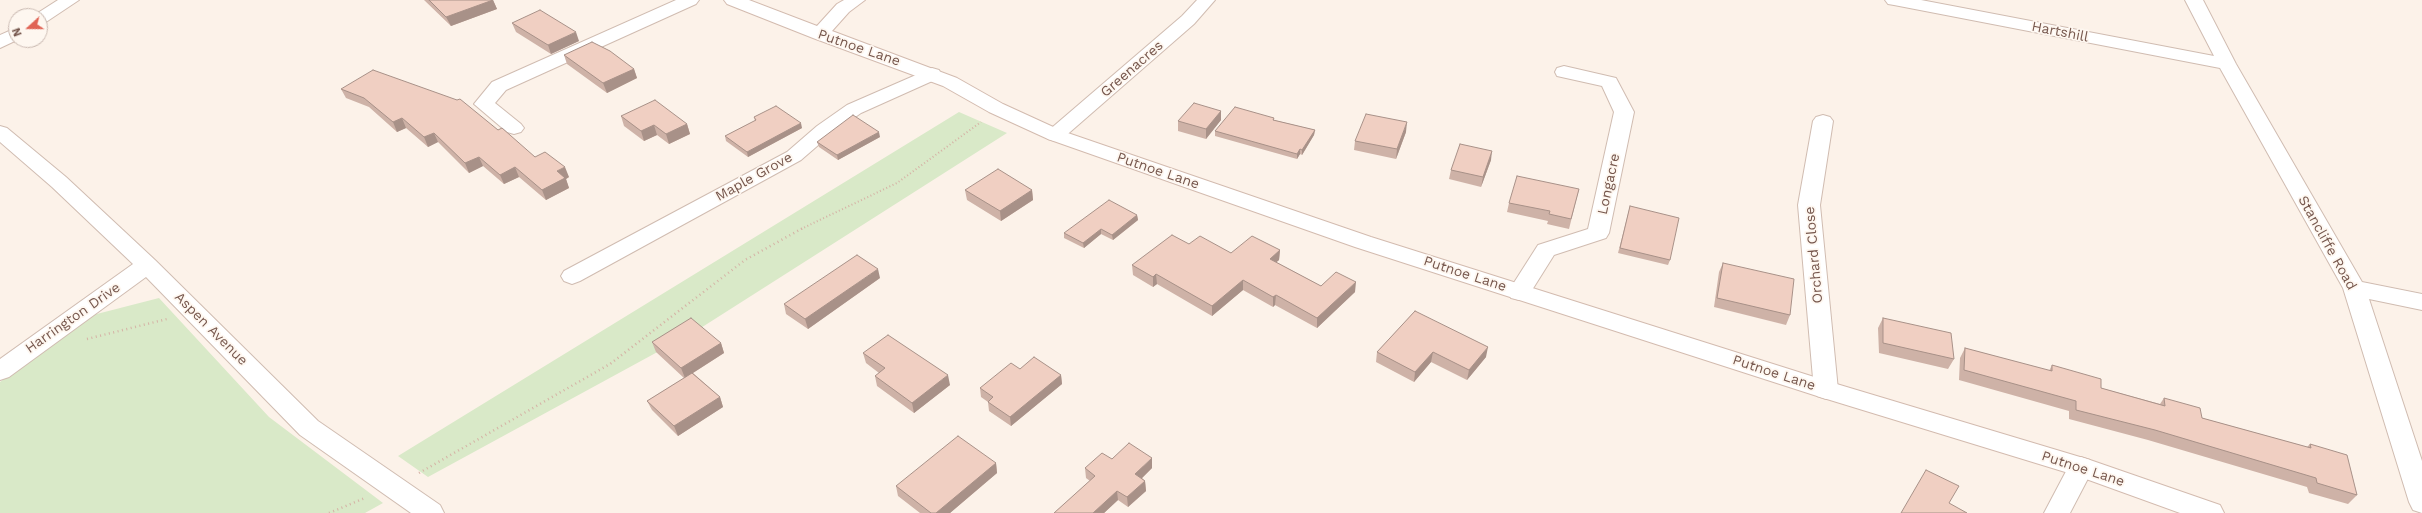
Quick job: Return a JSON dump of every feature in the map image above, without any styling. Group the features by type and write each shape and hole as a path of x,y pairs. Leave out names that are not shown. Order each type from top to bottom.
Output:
{"street":[{"path":"48,13 70,0"},
{"path":"514,128 484,104 499,86 690,0"},
{"name":"Putnoe Lane","path":"733,0 819,34 886,56 932,74 950,82 996,108 1055,135 1363,242 1826,390 2081,467 2211,513"},
{"path":"819,34 843,8 856,0"},
{"name":"Greenacres","path":"1055,135 1188,20 1206,0"},
{"name":"Hartshill","path":"1894,0 2227,64"},
{"name":"Stancliffe Road","path":"2194,0 2227,64 2354,288 2422,502"},
{"name":"Longacre","path":"1519,292 1546,250 1598,233 1624,112 1610,82 1564,72"},
{"name":"Maple Grove","path":"572,276 794,156 824,130 854,109 932,74"},
{"name":"Orchard Close","path":"1823,121 1809,205 1826,390"},
{"name":"Aspen Avenue","path":"0,132 59,182 147,265 309,428 393,488 431,513"},
{"name":"Harrington Drive","path":"0,370 147,265"},
{"path":"2354,288 2422,302"},
{"path":"2057,513 2081,467"}],"path":[{"path":"329,513 393,488 610,364 745,260 793,233 896,183 964,136 996,108"},
{"path":"81,340 160,322 192,309"}],"green space":[{"path":"959,112 1007,133 696,331 428,477 398,456"},
{"path":"159,298 269,417 383,503 365,513 0,513 0,382 89,316"}],"building":[{"path":"429,0 493,0 446,17"},
{"path":"540,10 576,32 548,45 512,23"},
{"path":"592,42 610,51 634,69 603,83 564,55"},
{"path":"373,70 457,100 460,99 498,130 502,128 535,157 545,152 565,167 557,171 565,178 542,190 515,167 500,175 479,157 465,163 434,133 424,137 402,118 393,122 364,98 341,89"},
{"path":"655,100 687,124 666,134 654,125 641,131 621,116"},
{"path":"1194,103 1221,111 1206,129 1178,121"},
{"path":"776,106 801,123 747,152 725,136 756,120 754,117"},
{"path":"1235,107 1274,118 1273,120 1315,130 1302,150 1300,149 1297,154 1215,131"},
{"path":"1366,114 1407,122 1397,149 1355,141"},
{"path":"853,115 879,132 837,155 817,142"},
{"path":"1460,144 1492,151 1483,177 1451,170"},
{"path":"998,169 1032,190 1000,211 965,190"},
{"path":"1517,176 1579,189 1571,219 1549,214 1550,211 1509,203"},
{"path":"1109,200 1137,215 1112,235 1101,229 1083,243 1064,233"},
{"path":"1630,206 1679,218 1670,260 1620,248"},
{"path":"1172,235 1189,244 1200,236 1231,253 1252,236 1280,250 1270,259 1321,286 1336,272 1356,282 1317,318 1276,295 1273,297 1243,280 1212,306 1156,274 1153,277 1132,265"},
{"path":"857,255 878,269 805,319 784,304"},
{"path":"1723,263 1794,279 1790,315 1717,298"},
{"path":"1415,311 1488,347 1469,370 1433,352 1415,372 1377,352"},
{"path":"691,318 721,343 681,368 652,342"},
{"path":"1883,318 1951,333 1954,359 1883,343"},
{"path":"888,335 948,375 912,403 875,376 885,368 863,353"},
{"path":"1965,348 2052,371 2052,365 2101,379 2101,388 2165,406 2164,398 2200,408 2202,418 2311,448 2310,444 2347,455 2357,495 2317,483 2316,478 2155,430 2076,410 2076,401 1964,370"},
{"path":"1034,357 1061,375 1010,417 988,402 993,397 980,388 1011,363 1020,369"},
{"path":"692,373 720,397 674,426 647,401"},
{"path":"958,436 996,463 936,513 931,513 896,486"},
{"path":"1129,443 1152,458 1135,474 1145,481 1127,497 1117,491 1093,513 1054,513 1095,476 1085,468 1102,453 1112,459"},
{"path":"1926,470 1959,486 1949,503 1967,513 1901,513"}]}
